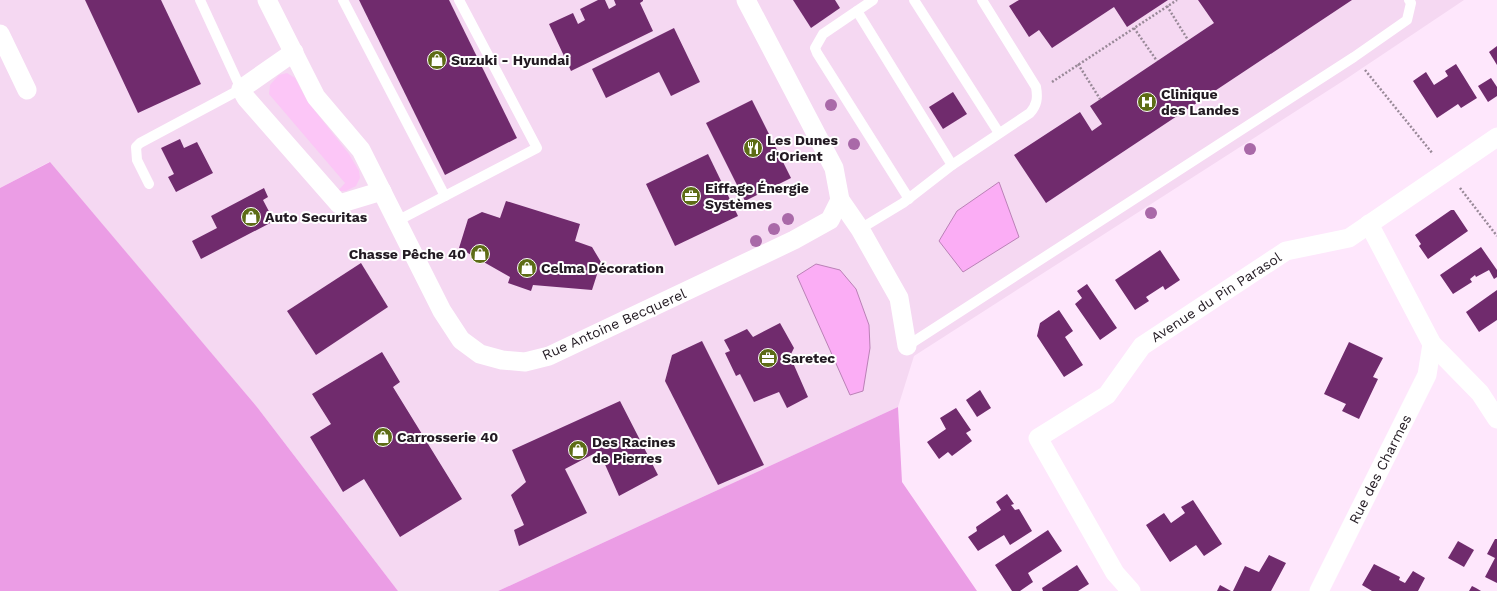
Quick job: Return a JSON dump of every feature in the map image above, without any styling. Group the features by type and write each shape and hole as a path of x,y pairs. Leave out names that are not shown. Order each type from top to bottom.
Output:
{"street":[{"name":"Rue Antoine Becquerel","path":"267,0 316,97 361,150 442,311 461,340 480,354 502,360 525,362 549,356 794,240 830,220 840,200"},
{"path":"746,0 834,168 840,200 860,228 899,298 907,346"},
{"path":"0,34 27,90"},
{"path":"294,52 241,89 246,98 339,204 382,191"},
{"name":"Avenue du Pin Parasol","path":"1131,591 1115,572 1038,438 1107,395 1142,346 1286,251 1350,238 1446,170 1497,137"},
{"path":"1369,224 1432,344 1480,393 1497,419"},
{"name":"Rue des Charmes","path":"1319,591 1427,375 1432,344"}],"lane":[{"path":"149,184 137,160 136,147 140,143 241,89 200,0"},
{"path":"343,0 445,196"},
{"path":"397,221 537,148 459,0"},
{"path":"873,0 823,34 817,42 816,53 909,199"},
{"path":"914,0 999,133"},
{"path":"860,228 909,199 952,165 1030,114 1035,107 1037,99 1036,87 982,0"},
{"path":"907,346 1354,57 1407,20 1411,3 1409,0"},
{"path":"857,11 952,165"}],"path":[{"path":"1046,85 1177,0"},
{"path":"1167,6 1188,40"},
{"path":"1134,28 1157,61"},
{"path":"1354,57 1446,170 1497,236"},
{"path":"1078,64 1100,99"}],"shaded area":[{"path":"0,0 1464,0 1346,79 914,356 898,407 498,591 398,591 257,407 49,162 0,188"},
{"path":"287,73 295,78 307,101 349,154 359,171 360,178 356,186 346,191 338,191 345,183 269,94 270,85 279,75"},
{"path":"50,162 257,407 398,591 0,591 0,188"},
{"path":"999,182 1019,237 963,272 939,241 957,211"},
{"path":"816,264 840,270 856,289 869,325 870,348 863,391 850,395 797,276"},
{"path":"898,407 902,482 977,591 498,591"}],"building":[{"path":"85,0 161,0 201,84 138,113"},
{"path":"359,0 449,0 517,138 445,175"},
{"path":"598,0 605,0 609,9 616,5 614,0 643,0 640,3 653,31 571,71 549,24 573,13 578,24 585,20 580,9"},
{"path":"793,0 835,0 840,8 811,28"},
{"path":"1019,0 1168,0 1127,27 1114,7 1052,48 1039,30 1029,37 1009,6"},
{"name":"Clinique des Landes","path":"1198,0 1352,0 1046,203 1014,155 1080,112 1092,131 1102,124 1090,106 1214,23"},
{"path":"674,28 700,82 671,96 659,72 606,98 592,69"},
{"path":"1497,46 1497,65 1489,52"},
{"path":"1456,64 1477,98 1461,108 1458,104 1437,118 1413,81 1426,72 1434,85 1448,76 1445,71"},
{"path":"1491,78 1497,87 1497,96 1488,102 1478,86"},
{"path":"953,92 967,114 943,129 929,107"},
{"path":"752,100 791,178 745,201 706,123"},
{"path":"180,139 184,148 197,142 213,173 176,192 168,177 174,174 161,148"},
{"path":"708,154 738,216 675,246 646,184"},
{"path":"264,188 268,197 263,200 274,221 201,259 192,241 217,228 211,216"},
{"path":"506,201 580,224 575,241 592,247 601,262 592,290 533,285 531,291 508,283 510,277 459,248 468,219 482,212 500,218"},
{"path":"1451,210 1454,210 1468,231 1428,259 1419,246 1421,244 1415,235"},
{"path":"1481,247 1497,270 1497,277 1494,279 1489,270 1476,277 1475,275 1470,279 1472,282 1453,294 1440,275"},
{"path":"1160,250 1180,280 1165,290 1163,286 1146,297 1149,301 1135,310 1115,280"},
{"path":"361,263 388,307 316,355 287,311"},
{"path":"1087,284 1117,328 1100,340 1075,304 1082,298 1077,291"},
{"path":"1497,290 1497,320 1479,332 1466,312"},
{"path":"1059,310 1073,331 1065,337 1083,365 1064,377 1037,336 1040,323"},
{"path":"780,323 794,348 790,356 808,397 787,408 779,392 754,402 740,374 736,376 725,353 730,351 724,340 747,329 753,337"},
{"path":"702,341 764,465 718,485 665,381 672,355"},
{"path":"1349,342 1383,358 1373,377 1378,379 1359,419 1342,411 1346,404 1324,394"},
{"path":"382,352 400,382 393,387 462,499 400,537 364,479 343,492 310,437 331,424 312,394"},
{"path":"980,390 991,408 977,417 966,400"},
{"path":"620,401 658,475 619,496 599,451 565,469 587,513 519,546 514,530 524,525 511,495 526,482 512,450"},
{"path":"956,408 971,430 966,433 972,441 952,456 948,452 939,459 927,442 946,429 940,418"},
{"path":"1007,494 1014,504 1011,505 1015,510 1019,509 1032,531 1010,545 1004,535 978,551 968,537 977,531 976,527 1001,510 996,502"},
{"path":"1193,500 1222,544 1204,556 1196,545 1170,562 1146,525 1164,513 1171,523 1185,513 1181,507"},
{"path":"1048,530 1062,551 1028,573 1033,582 1020,591 1012,591 995,565"},
{"path":"1495,539 1497,539 1497,583 1485,577 1495,558 1487,554"},
{"path":"1458,541 1474,550 1464,567 1448,558"},
{"path":"1269,555 1286,563 1271,591 1233,591 1245,566 1259,572"},
{"path":"1374,564 1400,577 1399,580 1405,583 1413,571 1425,578 1418,591 1372,591 1362,585"},
{"path":"1077,565 1089,584 1078,591 1043,591 1042,588"},
{"path":"1220,585 1231,591 1217,591"},
{"path":"1472,586 1476,588 1481,591 1469,591"}],"place":[{"name":"Suzuki - Hyundai","path":"437,60"},
{"name":"Clinique des Landes","path":"1147,102"},
{"name":"Les Dunes d'Orient","path":"753,148"},
{"name":"Eiffage Énergie Systèmes","path":"691,196"},
{"name":"Auto Securitas","path":"251,217"},
{"name":"Chasse Pêche 40","path":"480,254"},
{"name":"Celma Décoration","path":"527,268"},
{"name":"Saretec","path":"768,358"},
{"name":"Carrosserie 40","path":"383,437"},
{"name":"Des Racines de Pierres","path":"578,450"}]}
